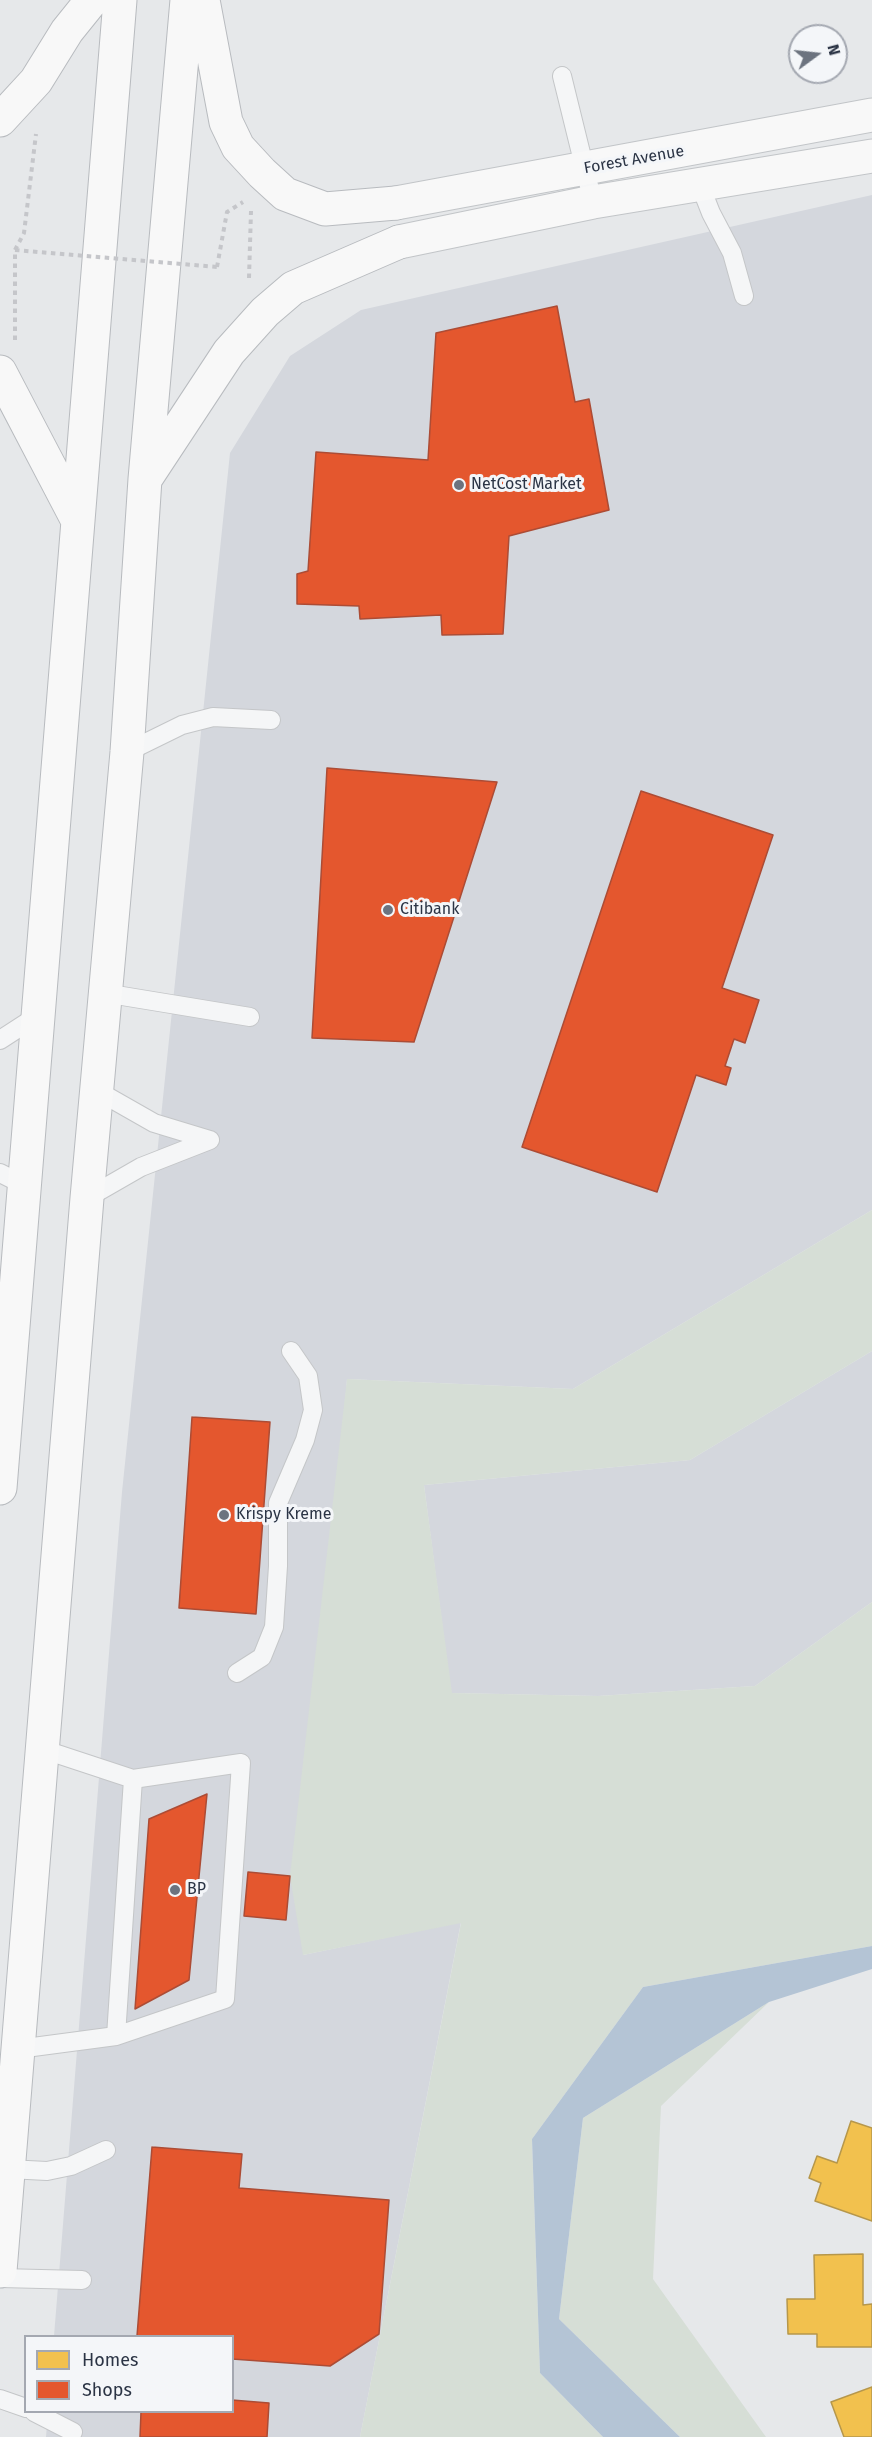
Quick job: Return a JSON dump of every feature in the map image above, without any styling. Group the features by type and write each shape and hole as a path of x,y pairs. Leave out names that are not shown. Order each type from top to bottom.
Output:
{"main road":[{"path":"0,120 36,81 67,31 92,0"},
{"path":"0,1488 12,1179 37,1016 120,0"},
{"path":"0,2271 104,993 127,752 145,479 187,0"},
{"name":"Forest Avenue","path":"203,0 226,122 238,147 285,194 325,209 396,203 872,115"},
{"name":"Forest Avenue","path":"145,479 229,352 265,312 293,288 399,242 593,202 872,156"},
{"path":"0,372 78,521"}],"lane":[{"path":"562,76 593,202"},
{"path":"700,185 711,213 732,253 744,296"},
{"path":"127,752 182,725 213,717 270,720"},
{"path":"104,993 249,1017"},
{"path":"0,1040 37,1016"},
{"path":"87,1198 141,1167 210,1140 154,1123 96,1090"},
{"path":"237,1673 262,1657 274,1627 279,1566 278,1503 305,1440 313,1410 308,1376 291,1351"},
{"path":"18,2049 116,2036 225,1999 242,1763 133,1779 42,1749"},
{"path":"116,2036 133,1779"},
{"path":"8,2169 47,2171 71,2166 106,2150"},
{"path":"0,2278 82,2280"},
{"path":"0,2398 24,2407"},
{"path":"36,2413 73,2432"}],"path":[{"path":"15,340 15,250 24,233 36,133"},
{"path":"15,250 217,267 227,212 251,196"},
{"path":"249,279 251,208"}],"shaded area":[{"path":"872,195 872,1210 573,1389 347,1379 303,1955 461,1922 360,2437 46,2437 48,2413 234,2413 234,2335 54,2335 122,1492 230,453 290,356 361,310"},
{"path":"872,1210 872,1351 690,1460 424,1485 452,1693 598,1696 755,1686 872,1602 872,1946 643,1987 532,2139 540,2373 603,2437 360,2437 461,1923 303,1955 290,1876 347,1379 573,1389"},
{"path":"872,1351 872,1602 755,1686 598,1696 451,1693 424,1485 690,1460"},
{"path":"769,2002 661,2106 653,2279 766,2437 680,2437 559,2319 583,2118"}],"water":[{"path":"872,1946 872,1969 769,2002 583,2118 559,2319 680,2437 603,2437 540,2373 532,2139 643,1987"}],"building: Homes":[{"path":"851,2121 872,2128 872,2221 815,2201 821,2183 809,2178 817,2156 837,2163"},
{"path":"863,2254 863,2305 872,2304 872,2347 817,2347 817,2334 788,2334 787,2299 815,2299 814,2255"},
{"path":"872,2387 872,2437 844,2437 831,2402"}],"building: Shops":[{"name":"NetCost Market","path":"557,306 575,402 589,399 609,510 509,536 503,634 442,635 441,615 360,619 359,606 297,604 297,574 308,571 316,452 428,460 436,333"},
{"name":"Citibank","path":"327,768 497,782 414,1042 312,1038"},
{"path":"641,791 773,835 722,988 759,1000 745,1043 734,1039 725,1066 731,1068 726,1085 696,1075 657,1192 522,1147"},
{"name":"Krispy Kreme","path":"192,1417 270,1422 256,1614 179,1608"},
{"path":"207,1794 189,1980 135,2009 149,1819"},
{"path":"248,1872 290,1876 286,1920 244,1916"},
{"path":"152,2147 242,2154 239,2188 389,2200 379,2334 330,2366 234,2359 234,2335 137,2335"},
{"path":"234,2400 269,2403 267,2437 140,2437 141,2413 234,2413"}],"place":[{"name":"NetCost Market","path":"459,485"},
{"name":"Citibank","path":"388,910"},
{"name":"Krispy Kreme","path":"224,1515"},
{"name":"BP","path":"175,1890"}]}
